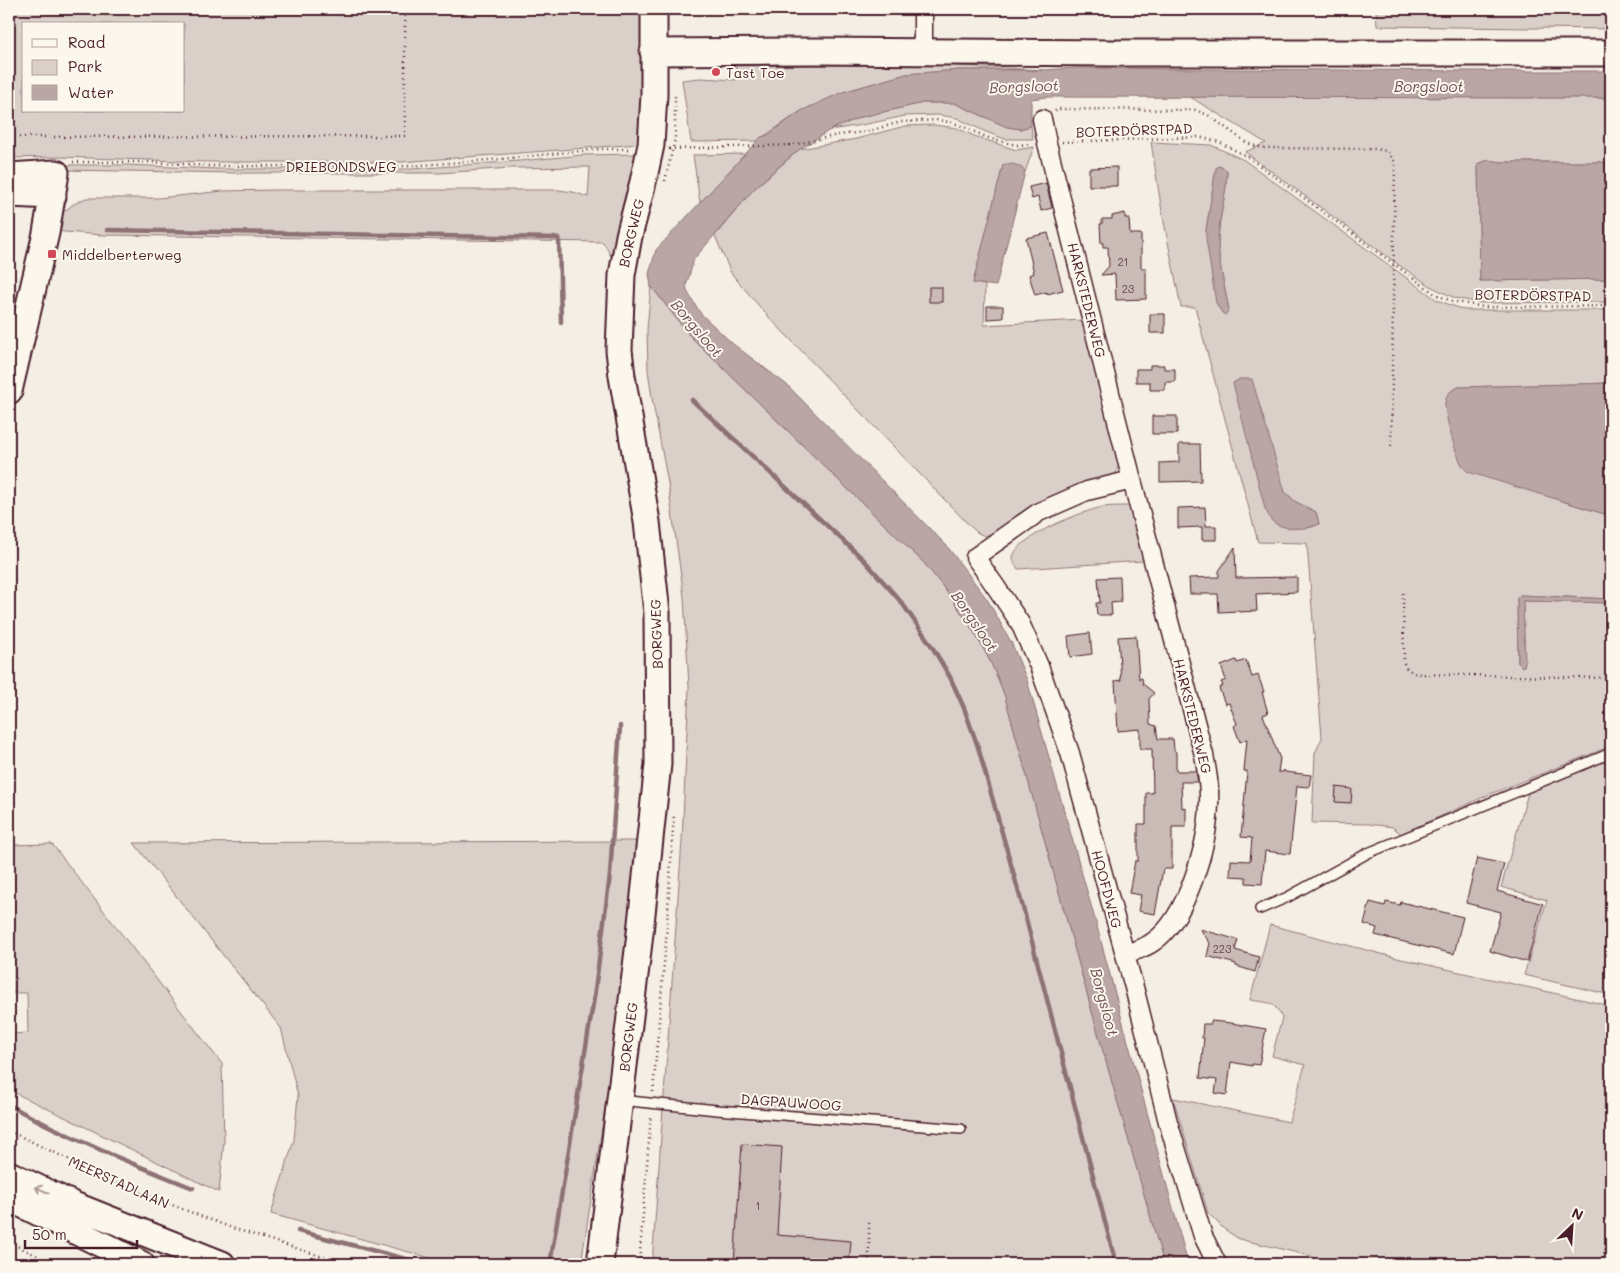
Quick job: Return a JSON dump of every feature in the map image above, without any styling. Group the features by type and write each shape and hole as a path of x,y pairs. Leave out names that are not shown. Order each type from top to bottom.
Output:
{"main road":[{"name":"BORGWEG","path":"600,1264 640,942 658,764 657,613 648,522 619,350 622,275 629,236 661,149 653,112 654,9"},
{"path":"653,52 1611,54"},
{"path":"9,176 59,177"},
{"path":"9,194 59,177"},
{"path":"9,391 59,177"},
{"path":"9,1174 74,1205 222,1264"},
{"path":"9,1198 141,1264"}],"street":[{"path":"923,9 923,52"},
{"name":"HARKSTEDERWEG","path":"1042,119 1208,774 1209,805 1204,839 1193,881 1177,916 1170,926 1152,943 1125,954"},
{"name":"HOOFDWEG","path":"1132,480 1087,491 1039,512 975,557 1020,623 1039,666 1070,753 1125,954 1168,1122 1203,1236 1217,1264"},
{"name":"HOOFDWEG","path":"1203,1236 1206,1264"}],"lane":[{"path":"1260,909 1288,898 1368,853 1611,753"},
{"name":"DAGPAUWOOG","path":"620,1100 717,1110 961,1129"}],"path":[{"path":"9,137 405,136 405,9"},
{"path":"1042,119 1058,109 1195,110 1208,115 1247,143 1262,148 1374,148 1387,151 1395,162 1391,448"},
{"name":"BOTERDÖRSTPAD","path":"661,149 793,145 838,135 865,132 901,122 939,120 957,124 990,139 1016,145 1199,137 1219,142 1248,157 1435,294 1451,301 1484,307 1611,306"},
{"name":"DRIEBONDSWEG","path":"59,177 150,162 219,166 408,166 501,160 601,149 661,149"},
{"path":"1403,593 1404,663 1407,669 1416,674 1611,678"},
{"name":"MEERSTADLAAN","path":"9,1131 133,1190 232,1228 346,1264"},
{"path":"869,1220 869,1264"},
{"path":"1602,1264 1611,1224"},
{"path":"9,1242 54,1264"}],"green space":[{"path":"9,9 642,9 644,91 639,144 401,162 210,162 59,157 9,158"},
{"path":"1376,9 1611,9 1611,29 1377,26"},
{"path":"920,64 1043,70 960,70 906,74 843,92 801,111 757,141 691,142 682,80 700,78 736,80 736,66"},
{"path":"1190,97 1611,98 1611,163 1502,162 1488,160 1478,164 1480,281 1611,279 1611,302 1480,303 1455,298 1432,287 1245,152 1266,143"},
{"path":"923,103 954,103 1007,127 1020,129 1031,126 1033,139 1005,139 957,118 939,115 905,116 830,130 861,117"},
{"path":"934,125 957,128 974,136 1016,150 1034,147 1025,172 1022,168 1003,166 973,283 985,285 984,325 1084,320 1120,461 1115,476 985,536 970,526 765,313 731,273 715,236 753,190 800,149 856,139 905,126"},
{"path":"1151,142 1211,145 1244,160 1437,300 1464,310 1611,310 1611,383 1459,387 1452,390 1447,396 1555,499 1611,516 1611,599 1520,595 1517,599 1518,663 1524,666 1522,601 1611,603 1611,746 1488,795 1401,834 1393,827 1369,824 1312,823 1315,753 1322,738 1307,543 1258,542 1195,307 1181,307 1162,212","holes":["1219,166 1227,170 1218,248 1229,310 1206,230 1216,168","1240,379 1285,492 1296,502 1316,512 1319,524 1312,527 1292,528 1233,383"]},
{"path":"638,154 614,261 603,242 102,235 53,231 61,214 72,205 86,198 159,198 223,191 276,190 558,190 588,197 590,167 511,168 440,173 240,173 62,170 64,165 128,165 217,169 411,169 584,155"},
{"path":"745,154 700,203 693,155"},
{"path":"9,219 14,318 9,339"},
{"path":"651,286 690,336 924,563 960,610 990,661 1005,697 1164,1264 652,1264 682,841 689,687 684,597 668,483 648,370 647,329"},
{"path":"1130,506 1135,518 1143,561 1018,569 1014,562 1014,554 1020,547 1029,539 1054,525 1094,509"},
{"path":"1611,759 1611,995 1524,975 1547,900 1501,887 1528,793"},
{"path":"639,841 618,1024 581,1264 452,1264 271,1214 294,1140 298,1096 281,1028 134,843"},
{"path":"52,844 222,1064 224,1141 219,1192 9,1090 9,1034 28,1033 27,993 9,993 9,845"},
{"path":"1270,925 1397,958 1611,1006 1611,1264 1325,1264 1311,1256 1239,1239 1224,1229 1208,1213 1173,1098 1289,1122 1305,1065 1272,1056 1282,1018 1276,1008 1270,1003 1250,1000"}],"water":[{"name":"Borgsloot","path":"1076,68 1611,71 1611,98 1046,97 1031,99 1031,126 1020,129 1007,127 954,103 923,103 861,117 830,130 800,149 753,190 694,259 686,286 688,293 701,314 733,344 787,385 946,545 987,599 1011,642 1027,680 1096,923 1188,1264 1164,1264 1005,697 981,644 960,610 924,563 690,336 651,286 649,274 656,250 761,137 768,135 801,111 843,92 906,74 960,70"},
{"path":"1488,160 1502,162 1611,163 1611,279 1480,281 1478,164"},
{"path":"1003,165 1017,165 1025,172 996,286 973,283"},
{"path":"1219,166 1227,170 1218,240 1220,266 1229,310 1225,315 1216,303 1206,239 1216,168"},
{"path":"1240,379 1252,379 1285,492 1296,502 1316,512 1319,524 1301,528 1287,528 1275,524 1265,509 1233,383"},
{"path":"1611,383 1611,516 1468,472 1461,463 1452,438 1445,407 1446,397 1459,387"},
{"path":"1520,595 1611,599 1611,603 1523,601 1525,663 1522,667 1518,663 1517,598"}],"building":[{"path":"1117,167 1117,186 1089,186 1089,168"},
{"path":"1046,183 1052,208 1041,211 1038,197 1032,199 1029,187"},
{"path":"1125,213 1125,218 1129,218 1130,234 1141,234 1141,268 1146,268 1146,299 1116,300 1115,274 1101,275 1109,266 1108,247 1103,247 1103,243 1101,243 1100,224 1102,224 1102,219 1112,219 1112,216"},
{"path":"1048,233 1063,290 1035,295 1029,275 1034,273 1026,238"},
{"path":"929,287 942,287 942,302 929,302"},
{"path":"987,306 1003,306 1003,318 987,319"},
{"path":"1150,314 1165,314 1165,333 1150,333"},
{"path":"1150,365 1164,365 1164,369 1175,369 1175,382 1165,382 1165,390 1150,390 1150,382 1136,382 1136,369 1150,369"},
{"path":"1152,416 1177,416 1177,434 1152,434"},
{"path":"1179,444 1200,444 1201,481 1160,482 1160,463 1179,462"},
{"path":"1205,507 1206,526 1216,526 1216,540 1202,540 1202,527 1178,528 1178,508"},
{"path":"1235,547 1236,578 1297,577 1297,592 1256,594 1257,611 1239,612 1219,612 1218,594 1190,594 1189,578 1219,577 1219,571"},
{"path":"1120,577 1121,602 1111,603 1112,615 1097,615 1096,603 1100,603 1098,578"},
{"path":"1090,633 1092,654 1070,657 1068,636"},
{"path":"1136,636 1139,679 1142,678 1143,684 1154,693 1149,699 1150,724 1156,726 1158,739 1173,739 1176,752 1176,771 1196,771 1198,782 1181,782 1182,808 1186,807 1186,827 1172,827 1172,869 1163,869 1155,914 1138,911 1141,895 1129,893 1135,861 1138,861 1138,824 1146,824 1146,793 1153,793 1152,749 1140,749 1140,729 1118,731 1115,681 1121,680 1118,637"},
{"path":"1236,660 1237,663 1246,660 1252,677 1258,675 1268,713 1263,715 1280,759 1278,772 1283,772 1284,770 1285,772 1311,775 1309,787 1297,786 1290,854 1265,851 1262,884 1246,883 1246,877 1230,876 1231,860 1250,861 1252,838 1241,837 1247,771 1244,771 1247,739 1240,742 1234,726 1237,724 1229,703 1225,704 1219,688 1223,686 1221,682 1226,680 1221,666"},
{"path":"1336,787 1352,789 1351,803 1335,802"},
{"path":"1477,858 1504,864 1497,891 1543,904 1527,962 1490,951 1501,912 1466,903"},
{"path":"1370,902 1385,906 1386,902 1400,905 1401,902 1463,917 1454,954 1375,935 1377,928 1364,924"},
{"path":"1200,929 1238,940 1235,950 1259,957 1255,972 1236,966 1236,964 1207,956 1210,943"},
{"path":"1211,1021 1266,1029 1259,1065 1252,1064 1252,1066 1231,1062 1227,1095 1215,1093 1217,1080 1200,1078 1204,1038 1202,1038 1203,1024 1211,1024"},
{"path":"742,1144 782,1147 777,1235 851,1241 849,1264 734,1264"}],"waterway":[{"path":"107,230 559,238 561,322"},
{"path":"692,400 865,561 902,603 950,677 978,747 1024,911 1116,1264"},
{"path":"550,1264 594,998 610,875 620,726"},
{"path":"9,1105 77,1139 193,1188"},
{"path":"298,1231 425,1264"}],"place":[{"name":"Tast Toe","path":"716,72"},
{"name":"Middelberterweg","path":"52,254"}]}
